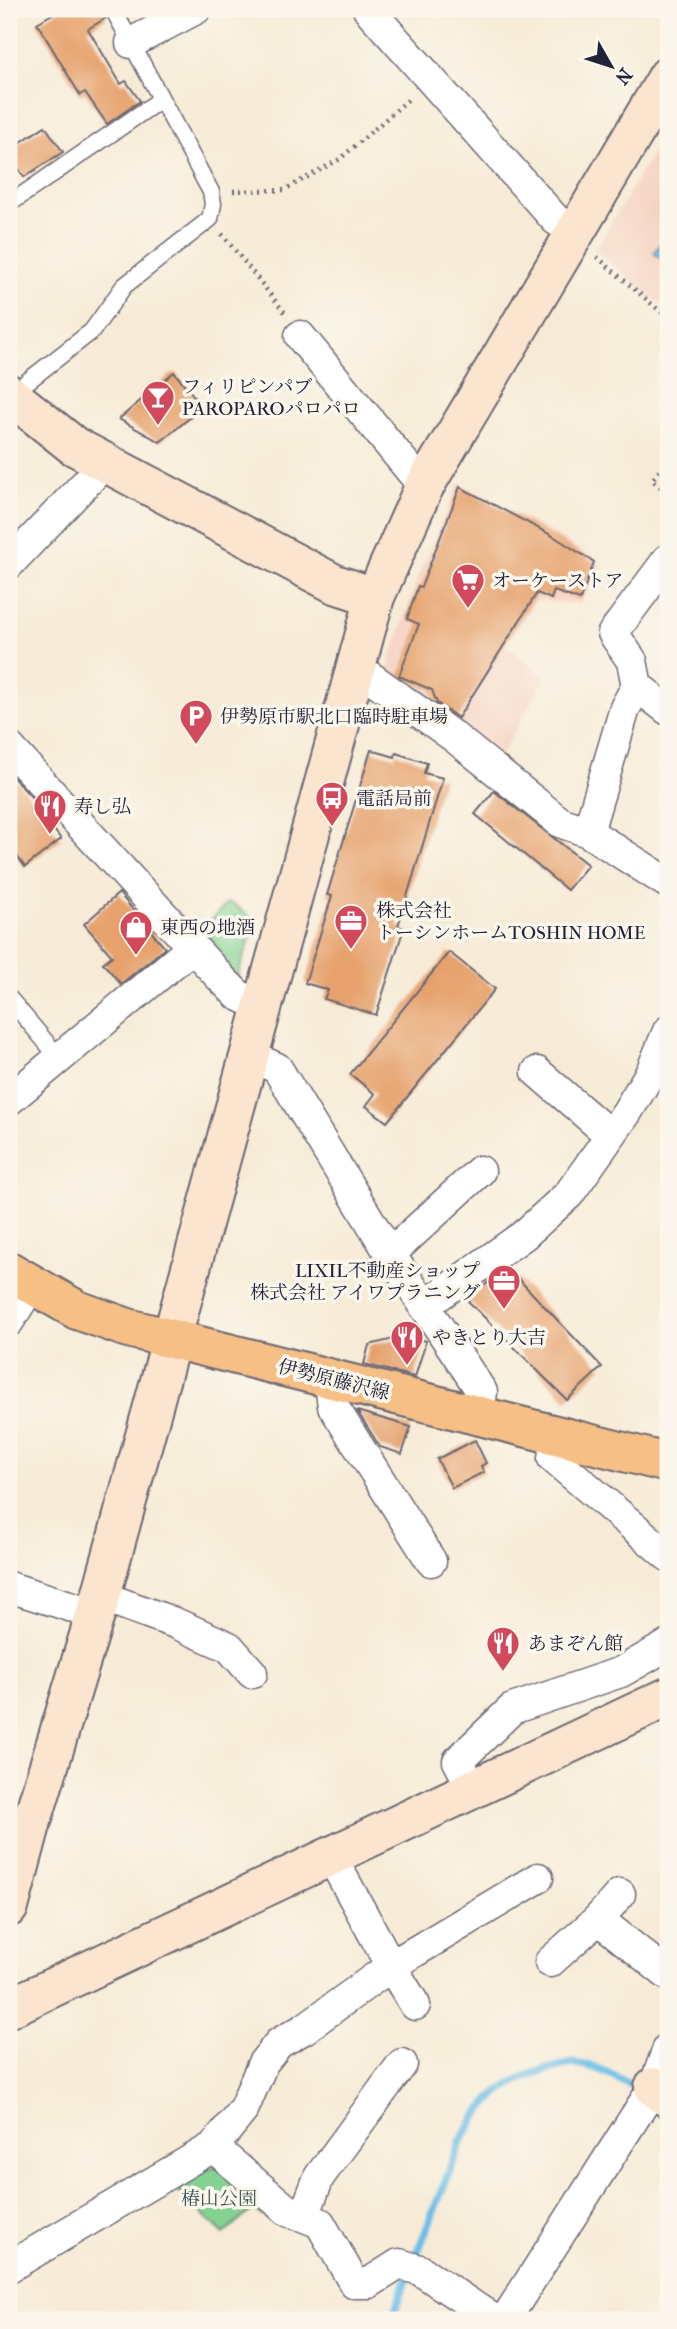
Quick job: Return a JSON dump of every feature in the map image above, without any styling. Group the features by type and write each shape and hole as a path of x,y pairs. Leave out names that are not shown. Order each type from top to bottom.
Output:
{"main road":[{"name":"伊勢原藤沢線","path":"20,1278 77,1310 128,1328 170,1336 668,1463"}],"street":[{"path":"131,43 197,9"},
{"path":"368,9 572,236"},
{"path":"9,1908 20,1826 98,1605 374,597 424,486 668,76"},
{"path":"300,336 424,486"},
{"path":"9,395 74,446 104,464 335,584 374,597"},
{"path":"9,564 104,464"},
{"path":"588,832 625,708 637,686 632,661 613,633 614,610 668,559"},
{"path":"355,666 454,737 560,822 588,832 668,883"},
{"path":"637,686 668,710"},
{"path":"9,747 238,995 261,1006"},
{"path":"9,1100 193,947"},
{"path":"424,1306 524,1235 569,1194 627,1112 651,1072 668,1031"},
{"path":"247,1055 277,1068 390,1254 482,1392 479,1416"},
{"path":"537,1072 610,1135"},
{"path":"390,1254 480,1171"},
{"path":"9,1321 20,1278"},
{"path":"329,1377 333,1406 431,1561"},
{"path":"559,1436 553,1458 668,1556"},
{"path":"9,1587 175,1623 229,1647 252,1673"},
{"path":"473,1789 458,1761 512,1709 621,1672 668,1645"},
{"path":"9,2008 332,1858 668,1697"},
{"path":"332,1858 415,2004"},
{"path":"9,2267 213,2147 243,2110 263,2063 279,2043 304,2029 391,1966 538,1878"},
{"path":"550,1962 598,1919 620,1894"},
{"path":"598,1919 668,1975"},
{"path":"505,2320 661,2093 668,2048"},
{"path":"304,2216 319,2177 402,2064"},
{"path":"213,2147 287,2210 320,2223 354,2283 369,2283 409,2267 494,2320"}],"lane":[{"path":"9,395 92,331 124,286 210,219 213,204 211,192 113,9"},
{"path":"9,204 160,100"},
{"path":"9,998 60,1059"}],"path":[{"path":"211,192 284,190 340,159 430,81"},
{"path":"210,219 299,330 300,336"},
{"path":"572,236 668,317"},
{"path":"668,460 652,480 668,493"}],"shaded area":[{"path":"668,127 668,311 595,250"},
{"name":"オーケーストア","path":"459,483 603,564 580,604 536,600 505,645 546,677 498,760 387,670 419,574"}],"green space":[{"path":"227,903 233,904 253,919 256,918 236,981 194,938"},
{"name":"椿山公園","path":"217,2165 271,2211 263,2217 253,2209 224,2234 171,2184"}],"water":[{"path":"668,233 668,264 654,253"}],"building":[{"path":"61,9 103,9 106,18 88,29 121,84 126,81 140,101 107,124 85,92 80,95 37,23"},
{"path":"45,126 63,152 24,177 9,150"},
{"path":"174,372 203,407 160,442 119,419"},
{"name":"オーケーストア","path":"460,487 553,536 594,562 580,600 554,591 551,599 537,593 458,718 437,703 432,690 399,676 419,624 407,619"},
{"path":"371,750 395,757 396,753 427,763 424,773 443,778 398,926 404,928 376,1015 324,999 328,990 305,983 332,896 327,895"},
{"path":"9,773 51,818 47,821 61,839 25,867 9,845"},
{"path":"494,791 588,865 567,890 475,814"},
{"path":"119,893 165,948 121,984 103,963 112,956 84,924"},
{"path":"449,952 495,989 387,1122 366,1106 375,1094 350,1074"},
{"path":"509,1269 602,1367 567,1400 468,1301 479,1289"},
{"path":"406,1336 426,1341 415,1377 364,1364 369,1345"},
{"path":"357,1411 411,1427 402,1454 380,1447"},
{"path":"475,1440 486,1463 481,1466 484,1472 452,1488 437,1459"}],"waterway":[{"path":"391,2320 462,2139 489,2101 524,2077 570,2064 597,2069 631,2085"}],"place":[{"name":"フィリピンパブ PAROPAROパロパロ","path":"158,427"},
{"name":"オーケーストア","path":"468,610"},
{"name":"伊勢原市駅北口臨時駐車場","path":"196,746"},
{"name":"電話局前","path":"332,828"},
{"name":"寿し弘","path":"50,836"},
{"name":"株式会社 トーシンホームTOSHIN HOME","path":"351,951"},
{"name":"東西の地酒","path":"136,957"},
{"name":"LIXIL不動産ショップ 株式会社 アイワプラニング","path":"504,1311"},
{"name":"やきとり大吉","path":"407,1367"},
{"name":"あまぞん館","path":"503,1673"}]}
